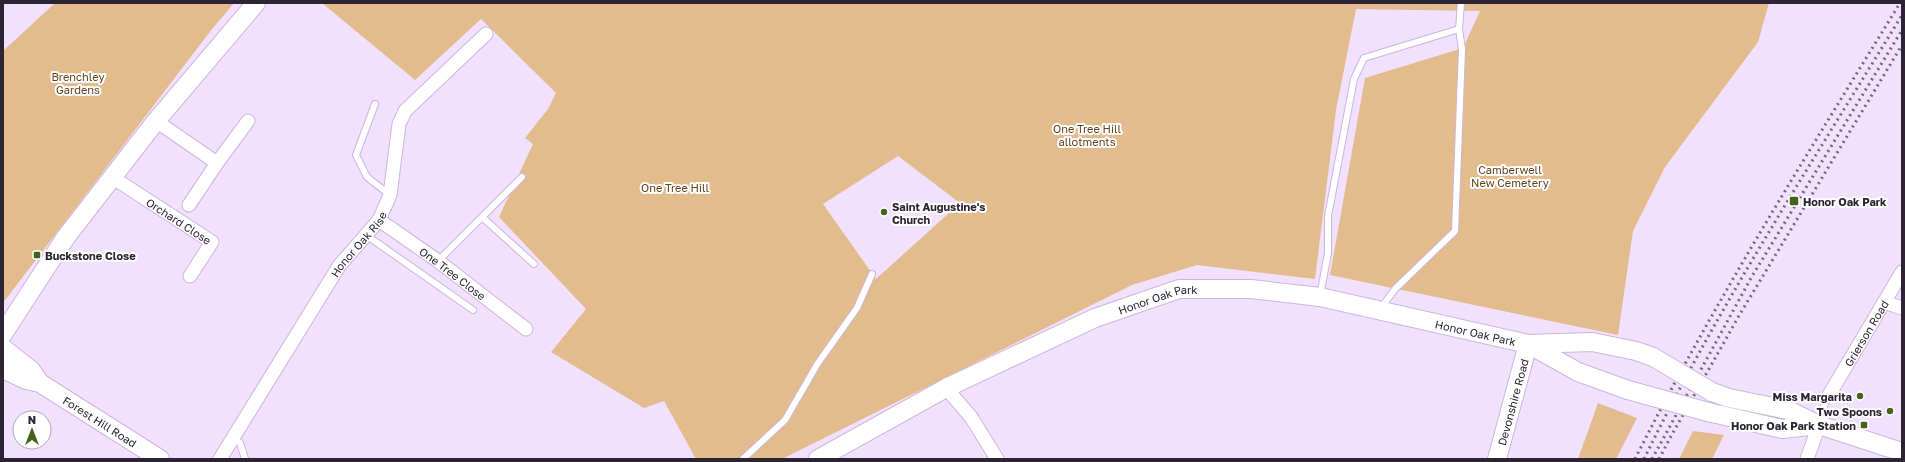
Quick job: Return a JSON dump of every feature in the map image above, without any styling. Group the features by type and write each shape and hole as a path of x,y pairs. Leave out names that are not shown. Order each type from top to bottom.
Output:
{"main road":[{"path":"3,334 66,237 156,121 256,3"},
{"name":"Honor Oak Park","path":"818,459 946,388 1095,318 1179,289 1251,289 1320,297 1528,344 1592,342 1636,351 1653,357 1712,392 1729,398 1788,410 1819,426 1902,452"},
{"name":"Honor Oak Park","path":"1528,344 1578,372 1628,390 1708,412 1782,429 1819,426"},
{"name":"Devonshire Road","path":"1497,459 1528,344"},
{"name":"Forest Hill Road","path":"3,348 8,369 26,380 40,383 160,459"}],"street":[{"name":"Honor Oak Rise","path":"220,459 339,266 379,220 390,195 399,124 405,111 486,34"},
{"path":"156,121 217,163"},
{"path":"189,205 217,163 248,121"},
{"name":"Orchard Close","path":"112,178 212,242 190,276"},
{"name":"One Tree Close","path":"379,220 438,261 526,329"},
{"name":"Grierson Road","path":"1829,395 1902,272"},
{"path":"1884,302 1902,308"},
{"path":"946,388 971,417 997,459"},
{"path":"1807,459 1819,426"}],"lane":[{"path":"1378,310 1395,289 1455,231 1462,49 1459,29 1460,3"},
{"path":"1320,297 1328,253 1329,209 1354,79 1364,58 1459,29"},
{"path":"375,104 356,155 367,177 390,195"},
{"path":"438,261 522,177"},
{"path":"482,217 534,264"},
{"path":"366,236 472,310"},
{"path":"743,459 785,420 818,363 857,308 872,274"},
{"path":"1819,426 1824,406 1829,395"},
{"path":"233,438 240,443 245,459"}],"green space":[{"name":"Brenchley Gardens","path":"55,3 234,3 212,29 3,303 3,51"},
{"path":"322,3 1769,3 1758,42 1665,167 1633,231 1618,335 1330,275 1365,78 1463,48 1480,11 1356,9 1336,110 1315,279 1197,265 1132,285 782,459 696,459 664,401 644,408 551,352 586,309 499,217 533,144 525,138 548,109 556,93 481,19 415,80","holes":["898,156 960,203 876,279 823,204"]},
{"path":"1598,403 1637,418 1616,459 1578,459"},
{"path":"1693,431 1724,435 1712,459 1679,459"}],"railway":[{"path":"1635,459 1665,400 1729,285 1900,3"},
{"path":"1644,459 1703,345 1735,289 1902,15"},
{"path":"1652,459 1751,278 1902,30"},
{"path":"1659,459 1740,314 1902,45"}],"place":[{"name":"Honor Oak Park","path":"1794,201"},
{"name":"Saint Augustine's Church","path":"884,212"},
{"name":"Buckstone Close","path":"37,255"},
{"name":"Miss Margarita","path":"1860,396"},
{"name":"Two Spoons","path":"1890,411"},
{"name":"Honor Oak Park Station","path":"1864,425"}],"park label":[{"name":"One Tree Hill allotments","path":"1087,134"},
{"name":"Camberwell New Cemetery","path":"1510,175"},
{"name":"One Tree Hill","path":"675,187"}]}
